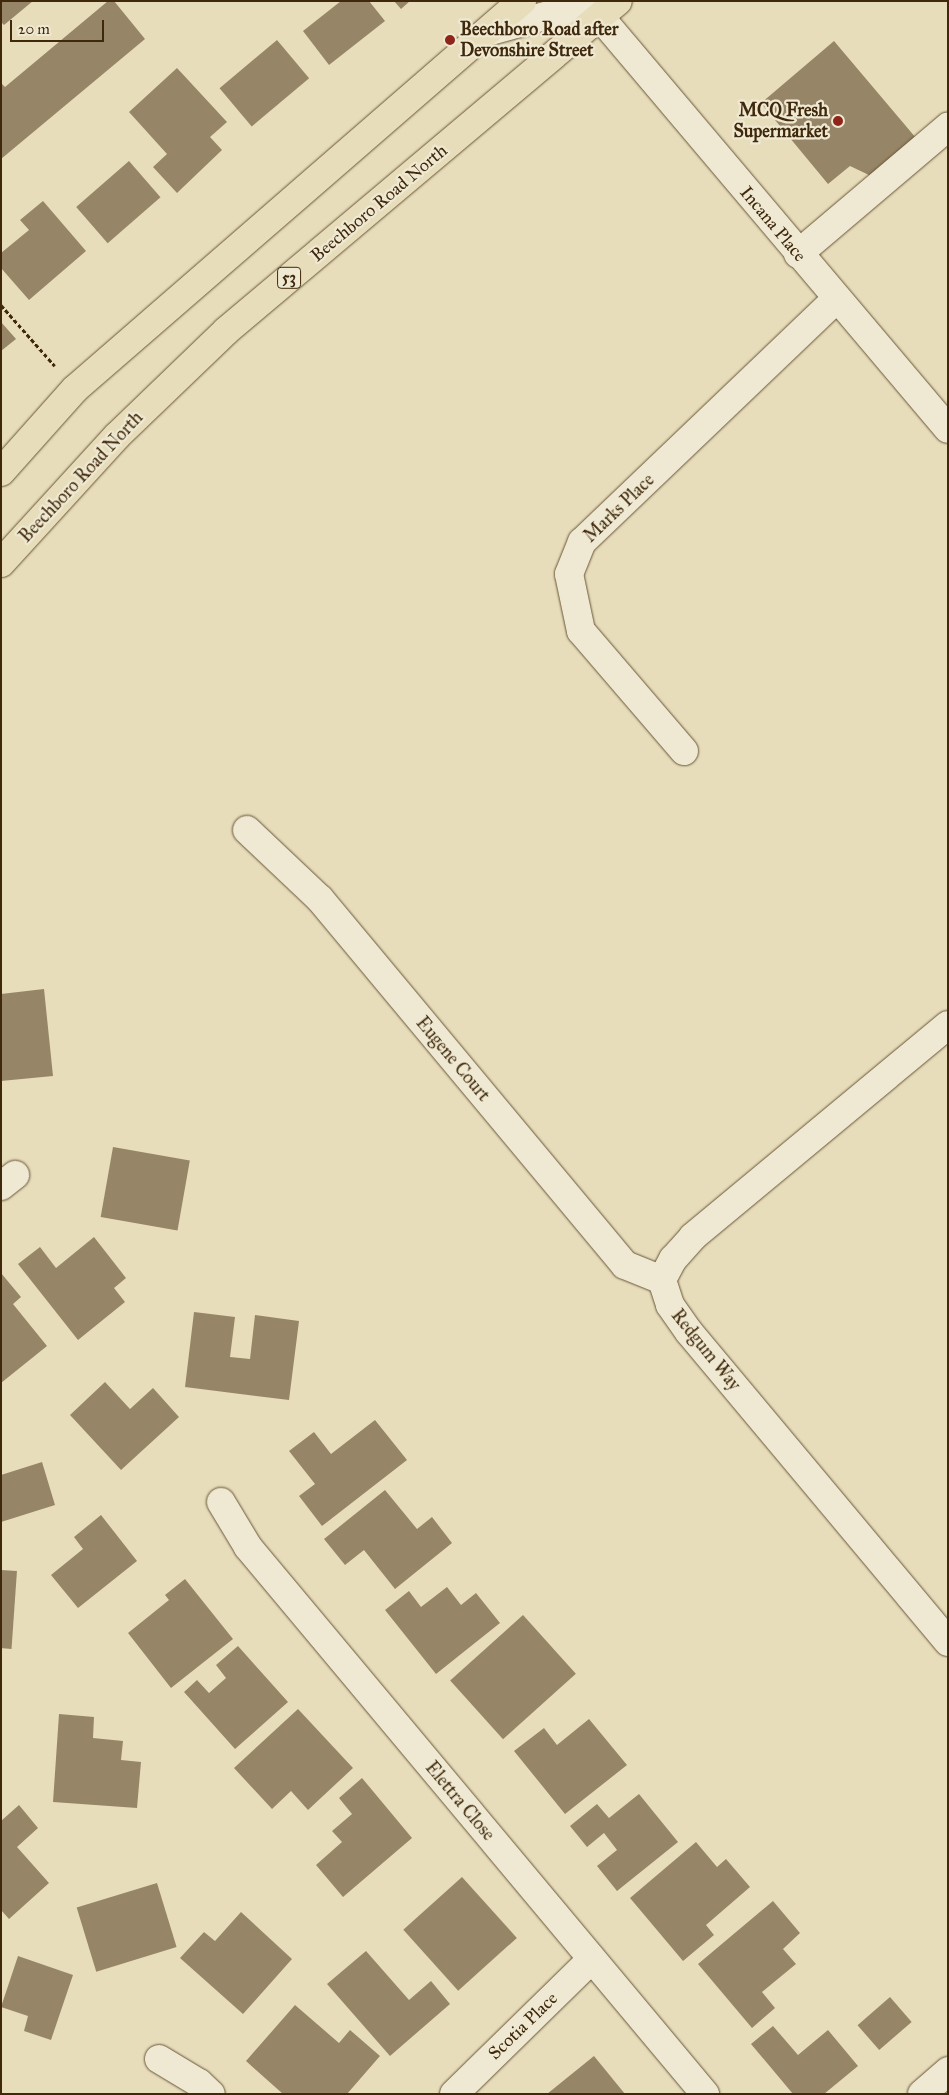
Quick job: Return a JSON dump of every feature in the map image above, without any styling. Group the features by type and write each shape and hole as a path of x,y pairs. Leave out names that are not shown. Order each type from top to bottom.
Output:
{"main road":[{"path":"1,472 75,389 522,1"},
{"name":"Beechboro Road North","path":"1,563 116,436 226,331 605,6"}],"street":[{"path":"487,32 559,12 578,12 605,6"},
{"name":"Incana Place","path":"605,6 798,254 948,429"},
{"path":"798,254 948,127"},
{"name":"Marks Place","path":"684,751 582,631 569,574 582,542 836,299"},
{"name":"Eugene Court","path":"247,830 320,899 625,1265 662,1280"},
{"path":"662,1280 673,1259 694,1237 946,1031"},
{"name":"Redgum Way","path":"662,1280 670,1305 688,1332 948,1642"},
{"name":"Elettra Close","path":"222,1502 248,1546 706,2094"},
{"name":"Scotia Place","path":"454,2094 592,1959"},
{"path":"159,2059 199,2083 211,2094"},
{"path":"922,2094 948,2072"}],"path":[{"path":"1,305 54,366 62,360"}],"building":[{"path":"1,1 33,1 4,25 1,22"},
{"path":"108,1 114,1 145,39 1,159 1,83 5,87"},
{"path":"341,1 369,1 385,21 329,65 303,31"},
{"path":"394,1 410,1 401,9"},
{"path":"277,40 309,78 252,127 220,88"},
{"name":"MCQ Fresh Supermarket","path":"834,41 916,138 871,176 850,166 828,184 761,103"},
{"path":"177,68 227,122 210,137 222,150 177,193 153,167 167,154 129,112"},
{"path":"129,161 160,197 108,243 76,207"},
{"path":"43,201 86,251 29,300 1,268 1,253 29,230 20,220"},
{"path":"1,322 16,339 1,351"},
{"path":"44,989 53,1076 1,1081 1,994"},
{"path":"113,1147 190,1161 177,1230 101,1217"},
{"path":"94,1237 126,1278 114,1288 125,1302 78,1340 18,1264 40,1247 56,1268"},
{"path":"1,1273 21,1297 13,1304 47,1346 1,1383"},
{"path":"194,1312 235,1317 230,1357 250,1359 255,1315 299,1321 289,1400 185,1387"},
{"path":"105,1382 130,1409 153,1388 179,1417 121,1470 70,1415"},
{"path":"375,1420 407,1460 322,1526 299,1496 315,1484 289,1451 314,1432 331,1454"},
{"path":"42,1462 55,1505 1,1522 1,1475"},
{"path":"385,1490 417,1529 432,1517 452,1543 395,1589 364,1550 345,1565 324,1539"},
{"path":"101,1515 137,1561 78,1608 51,1575 83,1549 74,1537"},
{"path":"1,1570 17,1571 12,1649 1,1648"},
{"path":"185,1579 233,1639 171,1688 128,1633 169,1600 165,1595"},
{"path":"447,1587 461,1605 476,1593 500,1623 436,1674 385,1610 409,1591 421,1607"},
{"path":"523,1615 576,1674 503,1739 450,1681"},
{"path":"238,1646 288,1702 235,1749 184,1692 197,1680 209,1693 226,1678 216,1665"},
{"path":"298,1709 353,1768 308,1810 291,1791 272,1809 234,1768"},
{"path":"59,1714 94,1717 93,1738 123,1741 121,1760 141,1762 137,1808 53,1802"},
{"path":"589,1719 627,1765 565,1814 514,1751 544,1728 557,1745"},
{"path":"362,1778 412,1838 343,1897 316,1865 342,1842 332,1831 352,1814 339,1798"},
{"path":"639,1794 678,1842 617,1891 597,1866 617,1850 604,1833 587,1847 570,1826 597,1804 609,1818"},
{"path":"19,1805 38,1828 17,1847 49,1883 9,1919 1,1910 1,1821"},
{"path":"696,1842 717,1867 726,1859 750,1887 706,1925 714,1935 683,1961 630,1898"},
{"path":"462,1877 517,1938 458,1991 403,1930"},
{"path":"157,1883 177,1947 96,1972 77,1908"},
{"path":"773,1901 800,1933 783,1949 796,1964 762,1992 775,2008 752,2028 698,1964"},
{"path":"241,1912 292,1959 243,2014 180,1958 204,1932 215,1941"},
{"path":"366,1951 409,2000 431,1981 450,2004 390,2056 327,1984"},
{"path":"18,1956 73,1975 51,2040 24,2031 28,2016 1,2007"},
{"path":"890,1997 912,2022 879,2050 858,2025"},
{"path":"295,2005 339,2043 350,2030 380,2056 347,2094 283,2094 246,2061"},
{"path":"773,2026 798,2055 828,2030 858,2066 824,2094 793,2094 751,2044"},
{"path":"594,2056 625,2094 547,2094"}],"place":[{"name":"Beechboro Road after Devonshire Street","path":"450,40"},
{"name":"MCQ Fresh Supermarket","path":"838,121"}]}
